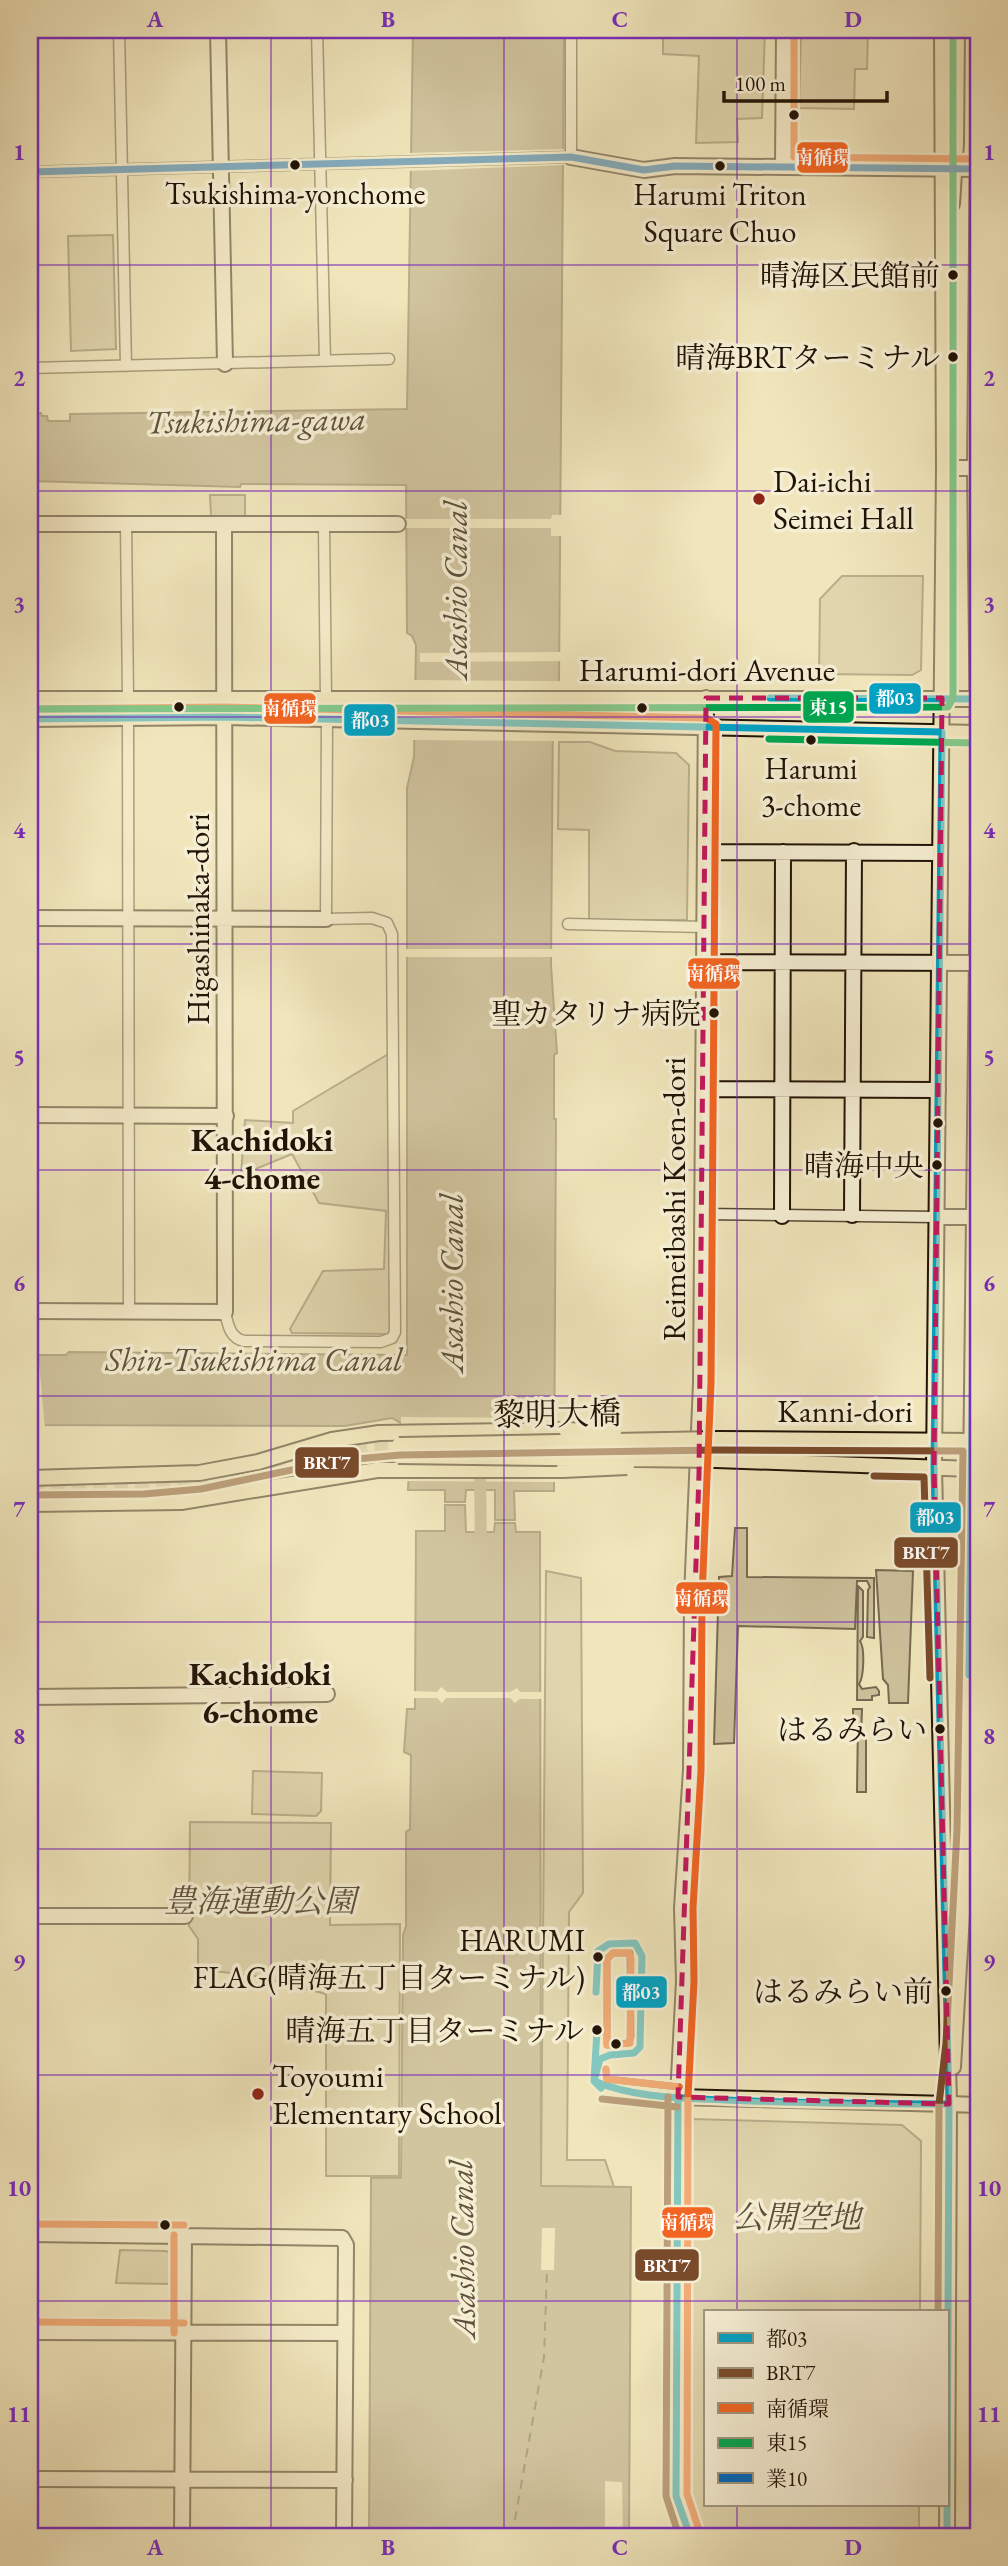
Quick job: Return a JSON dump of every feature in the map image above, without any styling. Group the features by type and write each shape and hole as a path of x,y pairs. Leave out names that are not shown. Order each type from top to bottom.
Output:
{"main road":[{"path":"942,30 949,168"},
{"path":"949,2104 934,1440 944,310 957,30"},
{"name":"Harumi-dori Avenue","path":"327,719 942,732 978,736 978,136"},
{"path":"30,699 326,699"},
{"name":"Harumi-dori Avenue","path":"326,699 978,699"},
{"path":"30,719 327,719"},
{"path":"949,2104 956,2044 968,1774 976,1469 978,864"},
{"path":"30,1478 181,1475 258,1462 332,1440 403,1432 566,1430 717,1439"},
{"name":"Kanni-dori","path":"717,1439 976,1441"},
{"name":"黎明大橋","path":"716,1460 398,1450 717,1439"},
{"path":"30,1504 181,1502 377,1470 563,1471 716,1460"},
{"name":"Kanni-dori","path":"716,1460 976,1469"},
{"path":"181,1475 187,1489 181,1502"},
{"path":"944,1831 956,1831 960,1828 968,1774"},
{"path":"678,2097 949,2104"}],"street":[{"path":"119,30 126,366"},
{"path":"218,30 225,364"},
{"path":"317,30 325,361"},
{"path":"568,157 571,30"},
{"path":"783,167 784,30"},
{"path":"30,172 568,157 644,170 675,166 978,169"},
{"path":"30,368 389,359"},
{"path":"944,468 976,468"},
{"path":"30,524 398,524"},
{"path":"126,524 128,699"},
{"name":"Higashinaka-dori","path":"224,525 227,919 225,1312"},
{"path":"324,526 326,699"},
{"name":"Reimeibashi Koen-dori","path":"690,2536 676,2496 678,2097 684,1981 683,1882 691,1770 692,1597 699,1450 706,698"},
{"path":"128,718 129,1312"},
{"path":"326,919 327,719"},
{"path":"852,1215 854,851"},
{"path":"705,852 940,853"},
{"path":"782,1216 783,852"},
{"path":"30,918 372,918 387,923 393,934 394,1332 392,1338 381,1342 244,1341 237,1339 231,1332 225,1312 30,1311"},
{"path":"568,925 705,927"},
{"path":"704,962 977,963"},
{"path":"703,1089 938,1090"},
{"path":"30,1115 226,1116"},
{"path":"702,1214 976,1217"},
{"path":"30,1697 327,1695"},
{"path":"30,1916 185,1916"},
{"path":"948,2320 949,2104 978,2105"},
{"path":"30,2234 342,2238 346,2245 344,2536"},
{"path":"182,2536 184,2235"},
{"path":"30,2332 345,2333"},
{"path":"30,2479 345,2480"},
{"path":"947,2506 947,2536"}],"highlighted area":[{"path":"706,698 942,698 934,1467 949,2104 678,2097 699,1474"}],"green space":[{"path":"663,30 765,30 762,118 737,119 738,142 696,143 699,56 663,54"},
{"path":"801,30 868,30 867,69 855,69 854,109 799,108"},
{"path":"113,235 116,349 71,351 68,236"},
{"path":"210,495 245,495 245,516 211,516"},
{"path":"842,576 923,576 921,670 912,675 819,674 820,599"},
{"path":"559,742 590,742 615,751 676,753 689,765 687,920 589,920 589,830 558,829"},
{"path":"390,1053 390,1334 292,1333 290,1329 323,1271 384,1269 386,1211 319,1203 292,1154 241,1175 245,1120 293,1123 293,1111"},
{"path":"735,1528 747,1528 747,1577 874,1578 874,1638 867,1637 870,1587 867,1581 857,1581 855,1629 738,1626 734,1743 714,1744 719,1577 732,1576"},
{"path":"876,1570 913,1571 908,1703 889,1703 888,1685 883,1679"},
{"path":"546,1571 581,1578 583,1893 569,1912 567,2160 605,2160 614,2187 541,2186"},
{"path":"858,1586 863,1591 863,1637 860,1641 863,1663 859,1684 862,1689 876,1687 879,1695 872,1696 872,1700 857,1700"},
{"path":"853,1709 862,1709 861,1738 866,1738 866,1792 857,1792 858,1720 853,1719"},
{"path":"253,1771 322,1773 321,1811 316,1816 252,1814"},
{"name":"豊海運動公園","path":"190,1822 331,1823 330,1925 400,1924 399,2176 326,2176 326,1994 255,1976 206,1970 198,1976 198,1939 189,1926"},
{"name":"公開空地","path":"691,2119 902,2125 921,2141 920,2310 704,2310 704,2506 919,2506 919,2536 702,2534 686,2502"},
{"path":"120,2250 170,2253 170,2284 116,2283"}],"water":[{"path":"413,30 564,30 559,682 553,682 551,965 557,1053 554,1055 554,1491 514,1491 515,1520 495,1520 495,1490 466,1490 465,1502 445,1502 445,1490 408,1490 411,1429 392,1418 345,1426 30,1425 30,1355 66,1355 69,1352 407,1355 407,788 414,757 416,645 412,636 407,633 406,485 241,484 240,487 30,481 30,414 41,413 42,416 47,416 48,421 70,421 70,414 407,409"},
{"path":"445,1505 465,1505 466,1532 494,1532 495,1523 515,1523 516,1532 540,1532 541,2186 631,2187 629,2536 369,2536 371,2178 401,2178 403,1935 406,1926 406,1832 410,1829 411,1755 404,1752 407,1709 415,1709 416,1531 445,1531"}],"pier":[{"path":"564,149 565,165 408,171 407,153"},
{"path":"37,411 37,485 30,485 30,412"},
{"path":"552,515 563,515 562,536 551,536 551,528 403,528 403,519 551,519"},
{"path":"562,652 562,661 420,662 420,653"},
{"path":"412,680 563,681 556,686 556,741 410,740"},
{"path":"405,949 554,949 554,957 405,957"},
{"path":"30,1352 38,1352 45,1428 30,1428"},
{"path":"401,1417 556,1418 556,1482 405,1481 407,1431 401,1427"},
{"path":"441,1687 447,1692 510,1692 517,1688 520,1692 543,1692 543,1699 520,1699 515,1703 510,1698 446,1698 442,1703 437,1698 412,1698 412,1691 437,1692"},
{"path":"542,2228 555,2228 554,2270 541,2270"},
{"path":"605,2481 622,2482 623,2536 605,2536"}],"waterway":[{"name":"Asashio Canal","path":"480,1476 481,1548"}],"ferry route":[{"path":"512,2536 544,2357 547,2270"}],"tunnel":[{"path":"230,1474 332,1451 399,1445"},
{"path":"134,1496 201,1490 331,1464 398,1456"},
{"path":"30,1485 144,1484 207,1478"}],"transit line":[{"name":"南循環","path":"794,30 794,157 978,159"},
{"name":"東15","path":"30,709 948,707 953,698 953,30"},
{"name":"業10","path":"30,172 571,157 644,170 675,166 978,169"},
{"name":"都03","path":"770,698 977,699 978,742"},
{"name":"南循環","path":"30,709 225,707 706,718 716,724 711,1383 702,1597 701,1771 693,1908 694,1981 688,2097 687,2494 700,2533"},
{"name":"都03","path":"30,719 225,717 942,732 934,1467 949,2104 948,2320"},
{"name":"東15","path":"769,739 978,743"},
{"name":"都03","path":"969,1675 978,865"},
{"name":"BRT7","path":"30,1495 144,1494 201,1489 334,1461 400,1455 717,1450 963,1451 957,1830 946,2043 939,2104 938,2310"},
{"name":"BRT7","path":"874,1476 924,1477 930,1678"},
{"name":"都03","path":"596,1992 598,1951 609,1944 635,1943 642,1956 640,2047 634,2053 610,2055 600,2059 594,2081 601,2088"},
{"name":"BRT7","path":"613,1953 630,1953 631,2036 629,2043 607,2045 607,1959 613,1953"},
{"name":"南循環","path":"613,1953 629,1953 631,1959 630,2043 607,2045 607,1959 613,1953"},
{"name":"都03","path":"597,2030 594,2081 625,2091 725,2100 949,2104"},
{"name":"南循環","path":"606,2069 607,2079 679,2087"},
{"name":"BRT7","path":"606,2070 607,2079 679,2087"},
{"name":"BRT7","path":"668,2097 666,2496 679,2536"},
{"name":"都03","path":"678,2097 676,2496 690,2536"},
{"name":"BRT7","path":"602,2099 677,2107"},
{"name":"南循環","path":"30,2224 184,2225"},
{"name":"南循環","path":"174,2235 174,2333"},
{"name":"南循環","path":"30,2322 184,2323"},
{"name":"都03","path":"947,2506 947,2536"}],"place":[{"name":"Tsukishima-yonchome","path":"295,165"},
{"name":"Harumi Triton Square Chuo","path":"720,166"},
{"name":"晴海区民館前","path":"953,275"},
{"name":"晴海BRTターミナル","path":"953,357"},
{"name":"Dai-ichi Seimei Hall","path":"759,499"},
{"name":"Harumi 3-chome","path":"811,740"},
{"name":"聖カタリナ病院","path":"714,1013"},
{"name":"晴海中央","path":"937,1165"},
{"name":"はるみらい","path":"940,1729"},
{"name":"HARUMI FLAG(晴海五丁目ターミナル)","path":"598,1957"},
{"name":"はるみらい前","path":"946,1991"},
{"name":"晴海五丁目ターミナル","path":"597,2030"},
{"name":"Toyoumi Elementary School","path":"258,2094"}],"district":[{"name":"Kachidoki 4-chome","path":"262,1158"},
{"name":"Kachidoki 6-chome","path":"260,1692"}],"water label":[{"name":"Tsukishima-gawa","path":"256,420"},
{"name":"Shin-Tsukishima Canal","path":"254,1359"}]}
